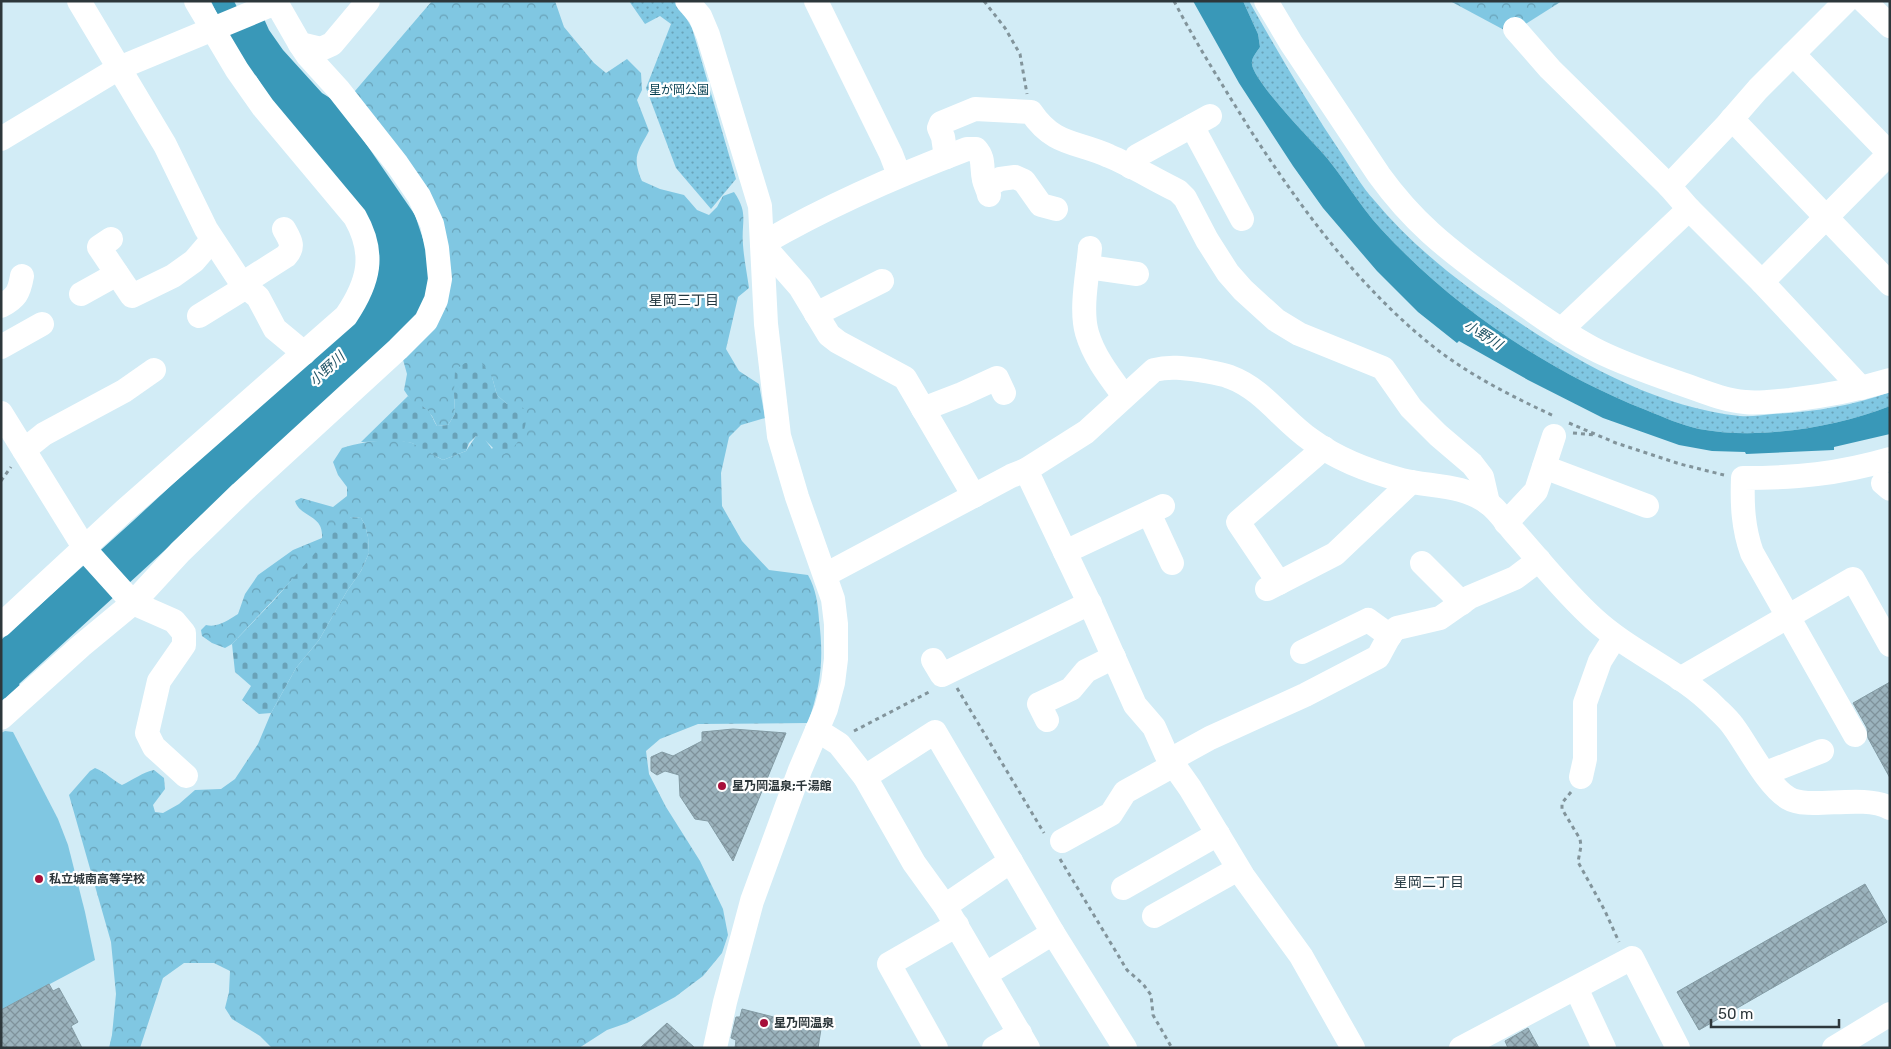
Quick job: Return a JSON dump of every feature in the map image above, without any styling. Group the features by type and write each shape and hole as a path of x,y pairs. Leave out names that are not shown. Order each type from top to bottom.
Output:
{"street":[{"path":"79,1 164,145 212,240 244,286 258,298 275,328 304,353"},
{"path":"1,625 346,316 358,299 365,282 368,246 355,217 263,107 215,28 196,1"},
{"path":"300,44 321,49 332,44 368,1"},
{"path":"687,1 700,16 708,35 760,206 766,324 779,436 797,497 833,599 836,624 836,659 833,683 826,709 826,736 800,770 752,901 725,1002 715,1048"},
{"path":"816,1 892,154 899,175"},
{"path":"1266,1 1291,43 1361,148 1394,195 1413,217 1464,262 1532,312 1561,330 1592,348 1642,370 1713,395 1745,402 1815,397 1890,380"},
{"path":"1669,186 1758,89 1846,1"},
{"path":"1864,1 1890,26"},
{"path":"1,139 119,68 277,4 308,56 338,89 397,164 418,196 432,224 440,279 436,300 426,321 241,493 81,646 1,718"},
{"path":"1515,28 1550,69 1669,186 1861,388"},
{"path":"1762,282 1890,153 1793,54"},
{"path":"946,156 944,137 939,128 941,123 974,109 1031,112 1040,125 1050,134 1109,156 1178,191 1185,198 1207,240 1228,273 1242,290 1276,320 1299,334 1383,368 1411,408 1438,435 1472,464 1482,477 1488,503"},
{"path":"1732,119 1890,284"},
{"path":"1131,168 1138,156 1201,121 1240,207"},
{"path":"762,244 823,211 899,175 967,148 976,149 983,160 984,182 988,191 1000,179 1015,177 1024,181 1043,209"},
{"path":"1561,330 1689,209"},
{"path":"199,316 286,256 291,250 292,244 284,229"},
{"path":"111,239 99,246 132,296 172,276 187,266 194,261 212,240"},
{"path":"762,244 800,287 829,335 838,342 906,378 974,496"},
{"path":"1124,396 1083,342 1087,331 1085,307 1089,257 1131,277"},
{"path":"92,295 117,274"},
{"path":"1,306 13,300 20,288 22,276"},
{"path":"816,314 882,281"},
{"path":"1,347 42,324"},
{"path":"825,575 1011,476 1026,470 1086,432 1154,370 1164,367 1211,372 1245,384 1264,398 1311,440 1345,459 1374,471 1411,482 1465,491 1488,503 1571,598 1615,637 1680,679 1711,703 1732,724 1777,788 1789,799 1804,802 1862,801 1890,808"},
{"path":"24,450 44,434 124,391 154,370"},
{"path":"923,409 997,378 1004,392"},
{"path":"1,413 85,550 130,600 174,621 184,634 184,645 159,681 148,733 154,747 186,776"},
{"path":"1506,523 1536,491 1554,436"},
{"path":"1324,448 1238,522 1273,586 1335,554 1411,482"},
{"path":"1855,734 1752,553 1746,534 1742,504 1743,478 1787,478 1830,474 1890,459"},
{"path":"1544,466 1647,506"},
{"path":"1026,470 1090,603 1135,705 1154,727 1172,763 1218,834 1238,869 1301,956 1353,1048"},
{"path":"1065,552 1156,510 1172,563"},
{"path":"1054,842 1111,814 1125,792 1210,738 1305,695 1378,657 1397,628 1440,618 1470,598 1515,578 1539,560"},
{"path":"1422,563 1462,603"},
{"path":"1680,679 1853,579 1890,645"},
{"path":"933,660 942,675 1011,633 1090,603"},
{"path":"1336,679 1309,649 1368,620 1390,636"},
{"path":"1580,777 1584,758 1585,703 1600,661 1615,637"},
{"path":"1047,720 1039,704 1072,689 1086,671 1114,658"},
{"path":"865,777 935,732 1053,933 1125,1048"},
{"path":"826,736 839,744 865,777 914,863 951,915 1024,1040 994,1048"},
{"path":"1766,773 1822,750"},
{"path":"1122,887 1218,834"},
{"path":"936,1048 889,964 951,915 1011,861"},
{"path":"1154,916 1238,869"},
{"path":"986,974 1053,933"},
{"path":"1462,1048 1632,958 1678,1048"},
{"path":"1576,988 1604,1048"},
{"path":"1834,1048 1890,1014"}],"path":[{"path":"984,1 1006,28 1020,54 1031,112"},
{"path":"1174,1 1199,48 1240,114 1273,165 1314,222 1388,308 1431,345 1475,375 1522,401 1616,443 1689,467 1743,478"},
{"path":"952,680 1054,842 1127,970 1144,984 1151,996 1153,1015 1172,1048"},
{"path":"826,736 936,689"},
{"path":"1580,777 1562,803 1562,809 1580,839 1582,846 1578,862 1605,911 1627,961"}],"green space":[{"path":"432,1 555,1 564,27 594,63 606,73 627,59 641,73 642,90 637,100 649,131 637,155 637,166 642,181 660,189 684,195 697,210 709,215 717,207 723,196 734,192 739,200 743,212 743,245 749,288 738,297 726,349 739,371 759,384 765,418 741,425 729,437 721,473 722,506 742,541 769,570 808,575 811,580 817,602 821,660 819,684 808,723 698,724 660,739 646,751 649,774 666,807 700,861 723,909 728,935 722,953 703,976 675,997 627,1023 607,1030 579,1048 272,1048 260,1036 232,1019 225,1008 229,992 230,971 214,963 184,963 163,978 140,1048 109,1048 116,994 111,942 69,795 90,771 95,768 122,785 154,770 164,778 165,789 153,805 155,812 163,813 179,804 195,790 221,789 235,779 258,744 271,713 296,668 319,640 347,591 361,571 369,553 365,525 361,518 351,517 232,644 225,648 212,643 202,636 201,630 206,625 219,624 238,614 245,594 258,575 293,550 322,538 322,530 319,524 302,511 295,501 301,498 333,507 347,496 347,487 338,475 333,462 342,448 367,442 396,440 420,446 443,460 466,451 476,436 483,437 492,449 518,404 507,404 497,395 492,377 454,393 455,414 448,425 437,426 425,408 412,402 404,390 407,374 402,356 443,230 349,98"},
{"name":"星が岡公園","path":"629,1 676,1 692,28 736,179 711,209 676,168 646,88 671,24 660,16 645,24"},
{"path":"1243,1 1249,1 1330,137 1366,190 1389,217 1421,249 1456,278 1564,351 1649,393 1709,411 1744,416 1803,412 1847,405 1890,392 1890,406 1845,420 1796,430 1746,433 1699,429 1672,421 1609,394 1538,356 1503,334 1439,285 1381,229 1327,159 1261,82 1252,64 1253,57 1260,47 1258,34"},
{"path":"1450,1 1562,1 1524,25 1506,31"},
{"path":"481,362 492,377 497,395 507,404 519,404 526,411 524,431 518,442 508,452 502,455 483,439 476,436 469,443 466,451 443,460 412,443 399,441 361,442 408,396 427,410 437,426 448,425 455,414 455,370 465,363"},
{"path":"351,517 361,518 368,537 369,553 361,571 347,591 319,640 296,668 271,713 259,714 242,700 251,686 235,672 232,644 276,598 340,524"},
{"name":"私立城南高等学校","path":"5,731 13,732 58,819 68,845 95,960 1,1010 1,733"}],"water":[{"name":"小野川","path":"211,1 234,1 237,7 256,1 269,30 283,50 322,93 338,103 415,215 427,251 431,279 424,304 411,323 393,341 19,684 23,690 9,702 5,698 1,701 1,640 261,402 376,269 256,76 253,75"},
{"name":"小野川","path":"1193,1 1243,1 1258,34 1260,47 1253,57 1252,64 1261,82 1327,159 1381,229 1439,285 1503,334 1538,356 1609,394 1672,421 1699,429 1746,433 1796,430 1845,420 1890,406 1890,434 1834,447 1834,450 1746,454 1745,452 1712,451 1679,445 1603,418 1528,380 1459,341 1457,343 1418,312 1377,271 1323,208 1239,83"}],"building":[{"path":"1890,682 1890,778 1868,738 1867,728 1853,703"},
{"name":"星乃岡温泉;千湯館","path":"733,729 786,733 733,861 708,821 695,819 680,796 679,775 665,771 657,775 651,771 651,757 662,752 673,756 702,741 702,732"},
{"path":"1865,884 1887,922 1699,1030 1677,992"},
{"path":"49,984 53,991 59,988 78,1022 71,1026 82,1048 1,1048 1,1010"},
{"name":"星乃岡温泉","path":"742,1009 821,1029 818,1048 735,1048 736,1040 731,1038 736,1017 740,1017"},
{"path":"667,1023 695,1048 640,1048"},
{"path":"1528,1028 1539,1048 1508,1048 1505,1041"}],"place":[{"name":"星乃岡温泉;千湯館","path":"722,786"},
{"name":"私立城南高等学校","path":"39,879"},
{"name":"星乃岡温泉","path":"764,1023"}],"district":[{"name":"星岡三丁目","path":"684,300"},
{"name":"星岡二丁目","path":"1429,882"}]}
